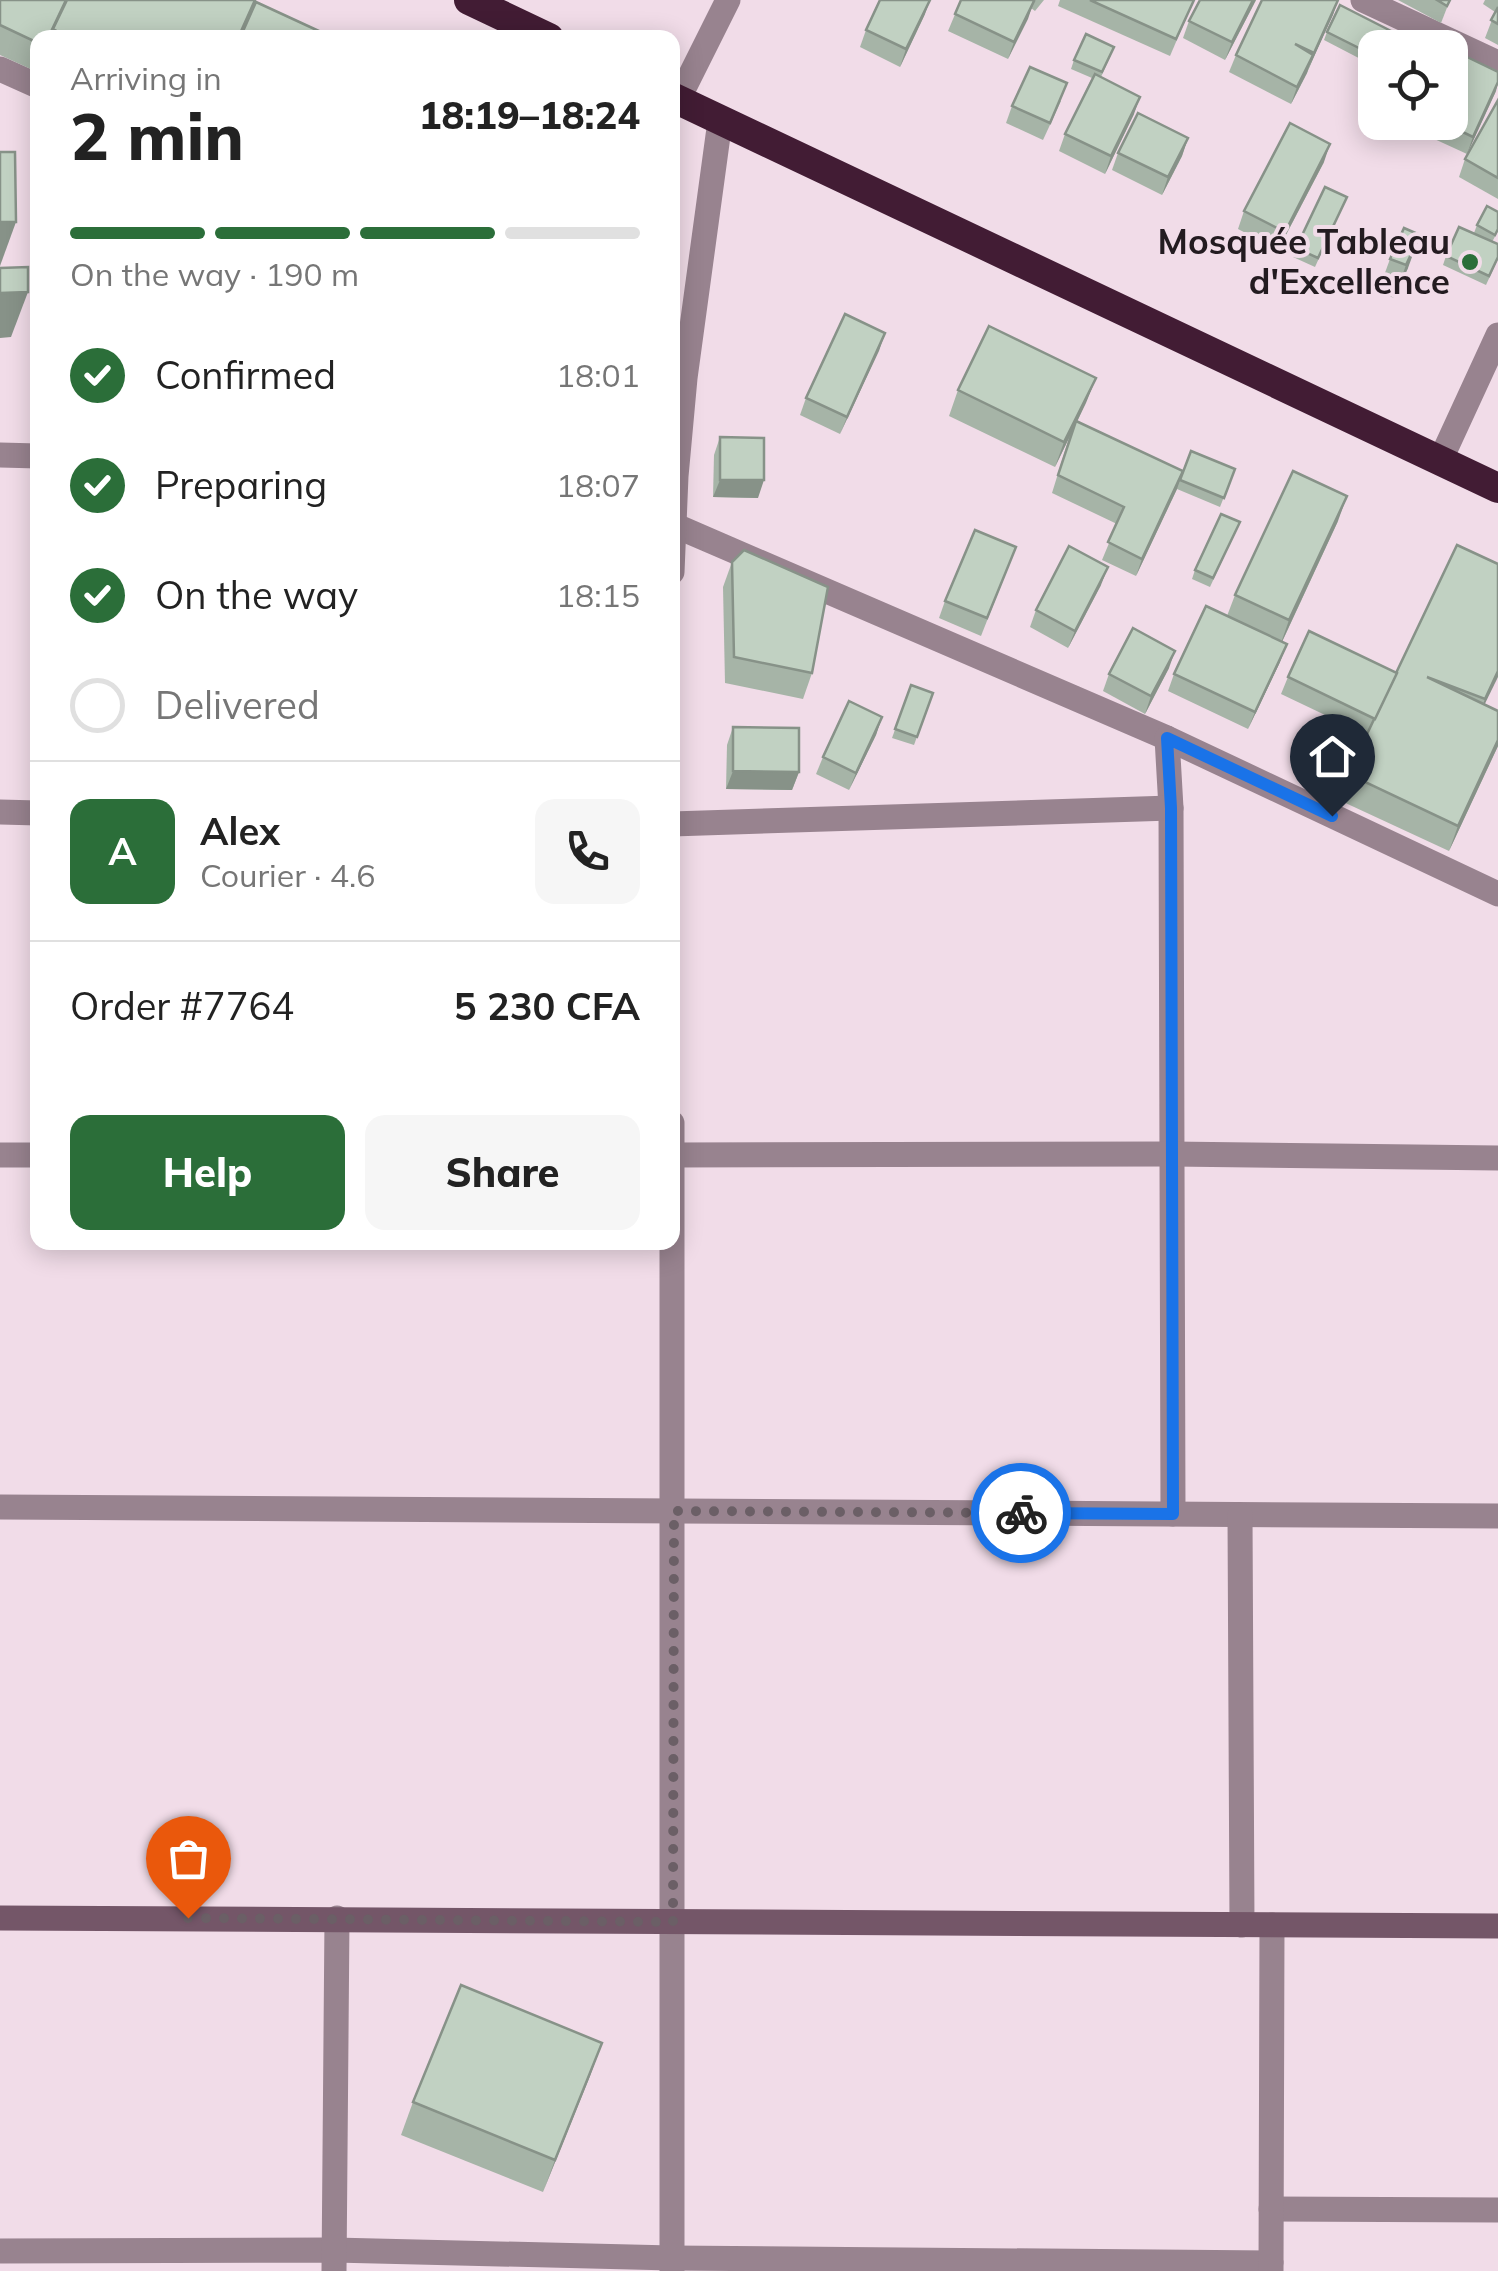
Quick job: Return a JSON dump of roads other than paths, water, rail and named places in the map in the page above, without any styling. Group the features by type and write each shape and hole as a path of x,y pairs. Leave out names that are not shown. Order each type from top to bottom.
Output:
{"highway":[{"path":"468,0 532,30"},
{"path":"680,100 1498,488"}],"main road":[{"path":"0,1918 1498,1926"}],"street":[{"path":"680,89 728,0"},
{"path":"1363,0 1498,63"},
{"path":"0,69 30,82"},
{"path":"680,369 720,120"},
{"path":"1440,461 1498,335"},
{"path":"0,455 30,456"},
{"path":"680,528 1167,738 1498,894"},
{"path":"1167,738 1171,808 1173,1514"},
{"path":"680,824 1171,808"},
{"path":"0,812 30,813"},
{"path":"680,1154 1498,1158"},
{"path":"0,1155 30,1155"},
{"path":"672,2264 674,1250"},
{"path":"0,1507 1498,1516"},
{"path":"1240,1515 1242,1925"},
{"path":"334,2260 338,1918"},
{"path":"0,2251 51,2261 1271,2267 1272,1925"},
{"path":"1271,2209 1498,2210"}],"place":[{"name":"Mosquée Tableau d'Excellence","path":"1470,262"}]}
